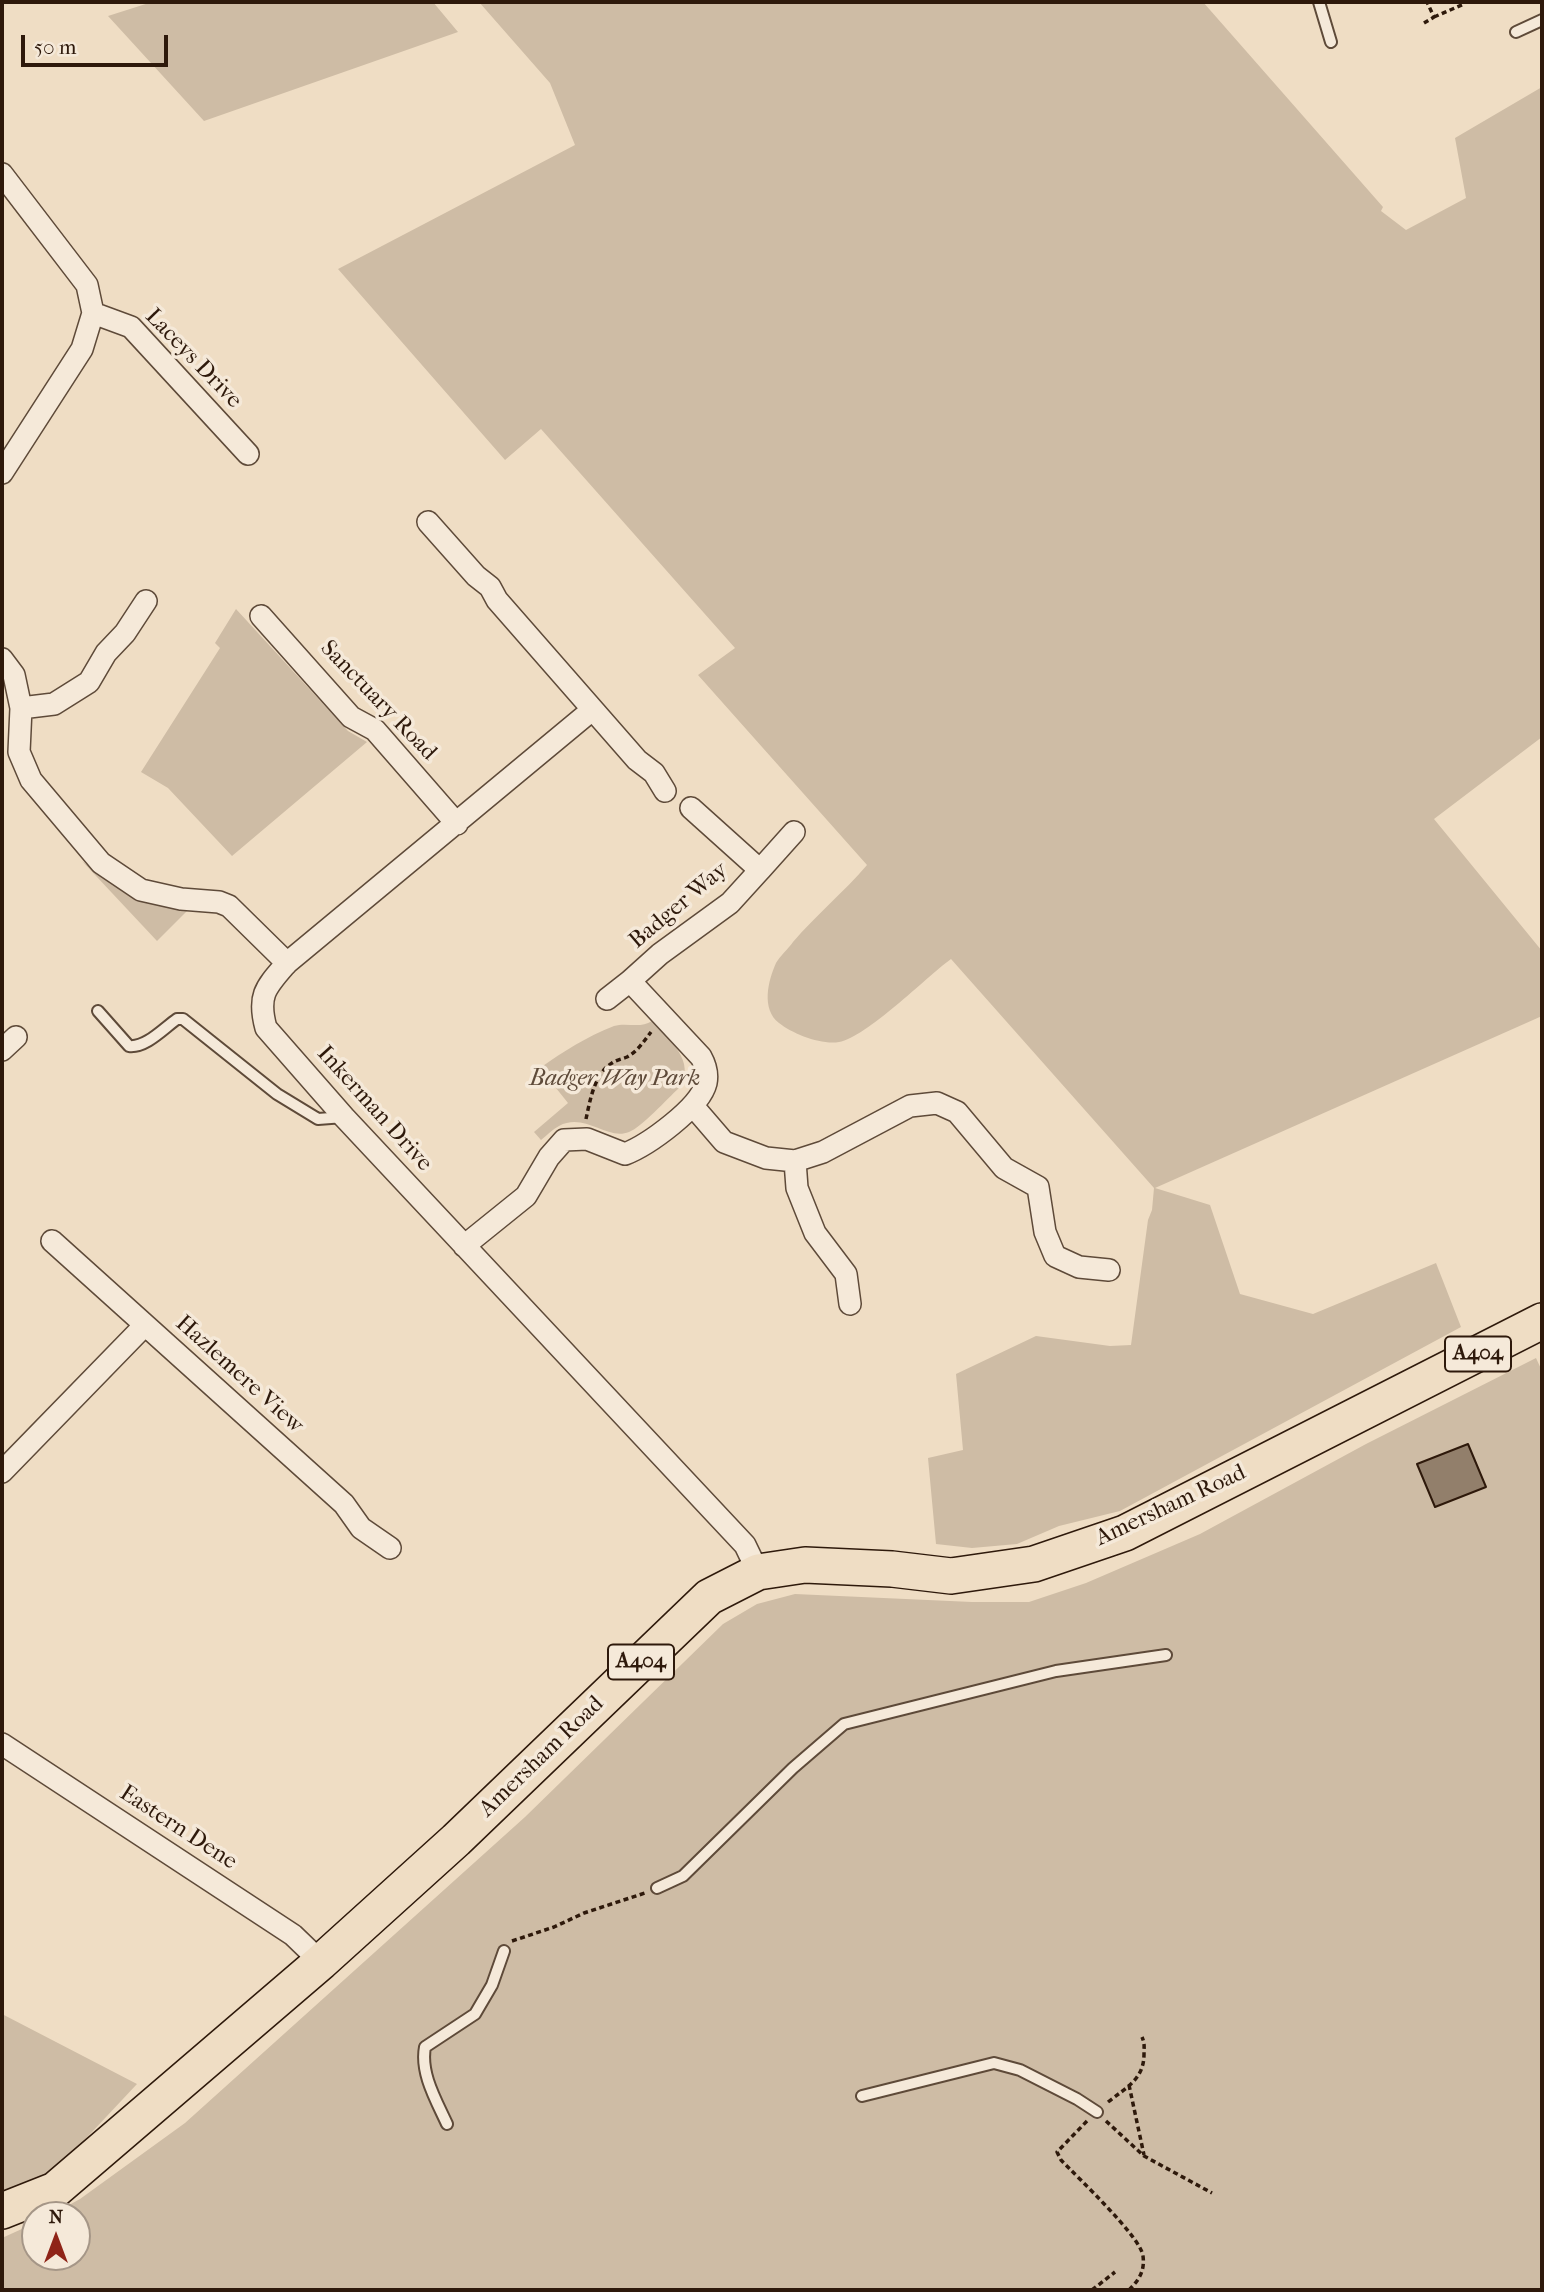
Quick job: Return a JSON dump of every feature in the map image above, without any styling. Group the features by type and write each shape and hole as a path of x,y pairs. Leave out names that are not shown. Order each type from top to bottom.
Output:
{"main road":[{"name":"Amersham Road","path":"2,2211 55,2190 321,1962 456,1840 709,1597 758,1572 806,1565 892,1569 951,1576 1034,1564 1125,1533 1542,1321"}],"street":[{"path":"2,174 87,285 93,313 82,349 5,461"},
{"name":"Laceys Drive","path":"93,313 131,327 248,454"},
{"path":"428,522 476,576 490,587 497,600 637,760 654,774 665,791"},
{"path":"21,708 54,704 89,682 106,653 125,633 146,601"},
{"name":"Sanctuary Road","path":"261,616 351,716 375,730 457,824"},
{"path":"2,659 14,675 21,708 19,752 31,780 101,863 141,890 181,899 219,902 229,906 287,963"},
{"name":"Inkerman Drive","path":"592,710 287,963 264,990 261,1010 266,1028 464,1246 745,1545 758,1572"},
{"name":"Badger Way","path":"691,808 760,870"},
{"name":"Badger Way","path":"607,999 660,954 730,903 794,832"},
{"name":"Badger Way","path":"587,1139 625,1154 641,1148 693,1105 706,1085 707,1068 701,1057 630,981"},
{"path":"693,1105 724,1142 766,1158 795,1161 823,1152 910,1106 937,1103 957,1112 1004,1168 1038,1187 1045,1232 1055,1256 1079,1267 1109,1270"},
{"path":"464,1246 526,1196 549,1157 564,1140 587,1139"},
{"path":"795,1161 797,1188 815,1233 846,1274 850,1304"},
{"name":"Hazlemere View","path":"52,1241 344,1504 361,1528 390,1549"},
{"path":"2,1472 145,1325"},
{"name":"Eastern Dene","path":"2,1744 293,1935 321,1962"}],"lane":[{"path":"1318,2 1331,42"},
{"path":"1516,32 1542,20"},
{"path":"98,1011 129,1046 134,1047 144,1043 177,1019 183,1019 277,1094 318,1119 345,1117"},
{"path":"657,1888 682,1876 793,1768 844,1724 1056,1671 1166,1655"},
{"path":"447,2124 427,2078 425,2047 475,2014 492,1984 504,1951"},
{"path":"862,2096 994,2063 1004,2064 1032,2076 1097,2112"}],"path":[{"path":"1427,2 1434,17"},
{"path":"1424,23 1464,4 1463,2"},
{"path":"587,1139 585,1121 593,1089 610,1064 630,1056 662,1016"},
{"path":"504,1951 506,1945 515,1939 544,1931 584,1913 657,1888"},
{"path":"1129,2290 1141,2277 1144,2258 1142,2248 1061,2160 1058,2152 1143,2070 1145,2044 1142,2038"},
{"path":"1129,2085 1144,2156"},
{"path":"1097,2112 1144,2156 1212,2193"},
{"path":"1092,2290 1115,2272"}],"green space":[{"path":"152,2 433,2 458,32 204,121 108,16"},
{"path":"479,2 1203,2 1383,207 1381,211 1406,230 1466,198 1455,138 1542,87 1542,737 1434,819 1542,951 1542,1016 1155,1188 1210,1205 1240,1294 1313,1314 1436,1263 1461,1327 1120,1511 1059,1526 1017,1544 972,1548 936,1544 928,1458 963,1450 956,1374 1036,1336 1110,1346 1131,1345 1154,1188 951,959 880,1019 851,1038 839,1042 824,1042 799,1035 773,1017 768,995 776,963 867,865 698,675 735,648 541,429 505,460 338,269 575,145 550,83"},
{"path":"236,609 348,731 367,742 232,856 168,788 141,772 220,648 215,643"},
{"path":"82,861 123,892 160,905 188,910 157,941"},
{"name":"Badger Way Park","path":"652,1021 673,1043 683,1060 684,1078 679,1088 647,1119 629,1132 612,1133 578,1122 557,1127 541,1140 534,1132 568,1103 540,1068 604,1030 619,1025 643,1025"},
{"path":"1536,1358 1542,1371 1542,2290 2,2290 2,2238 21,2229 21,2271 91,2271 91,2201 76,2201 185,2123 525,1817 723,1624 757,1604 795,1594 1029,1602 1086,1583 1200,1534 1366,1444"},
{"path":"2,2014 137,2084 47,2180 2,2196"}],"building":[{"path":"1468,1444 1486,1487 1435,1507 1417,1464"}]}
